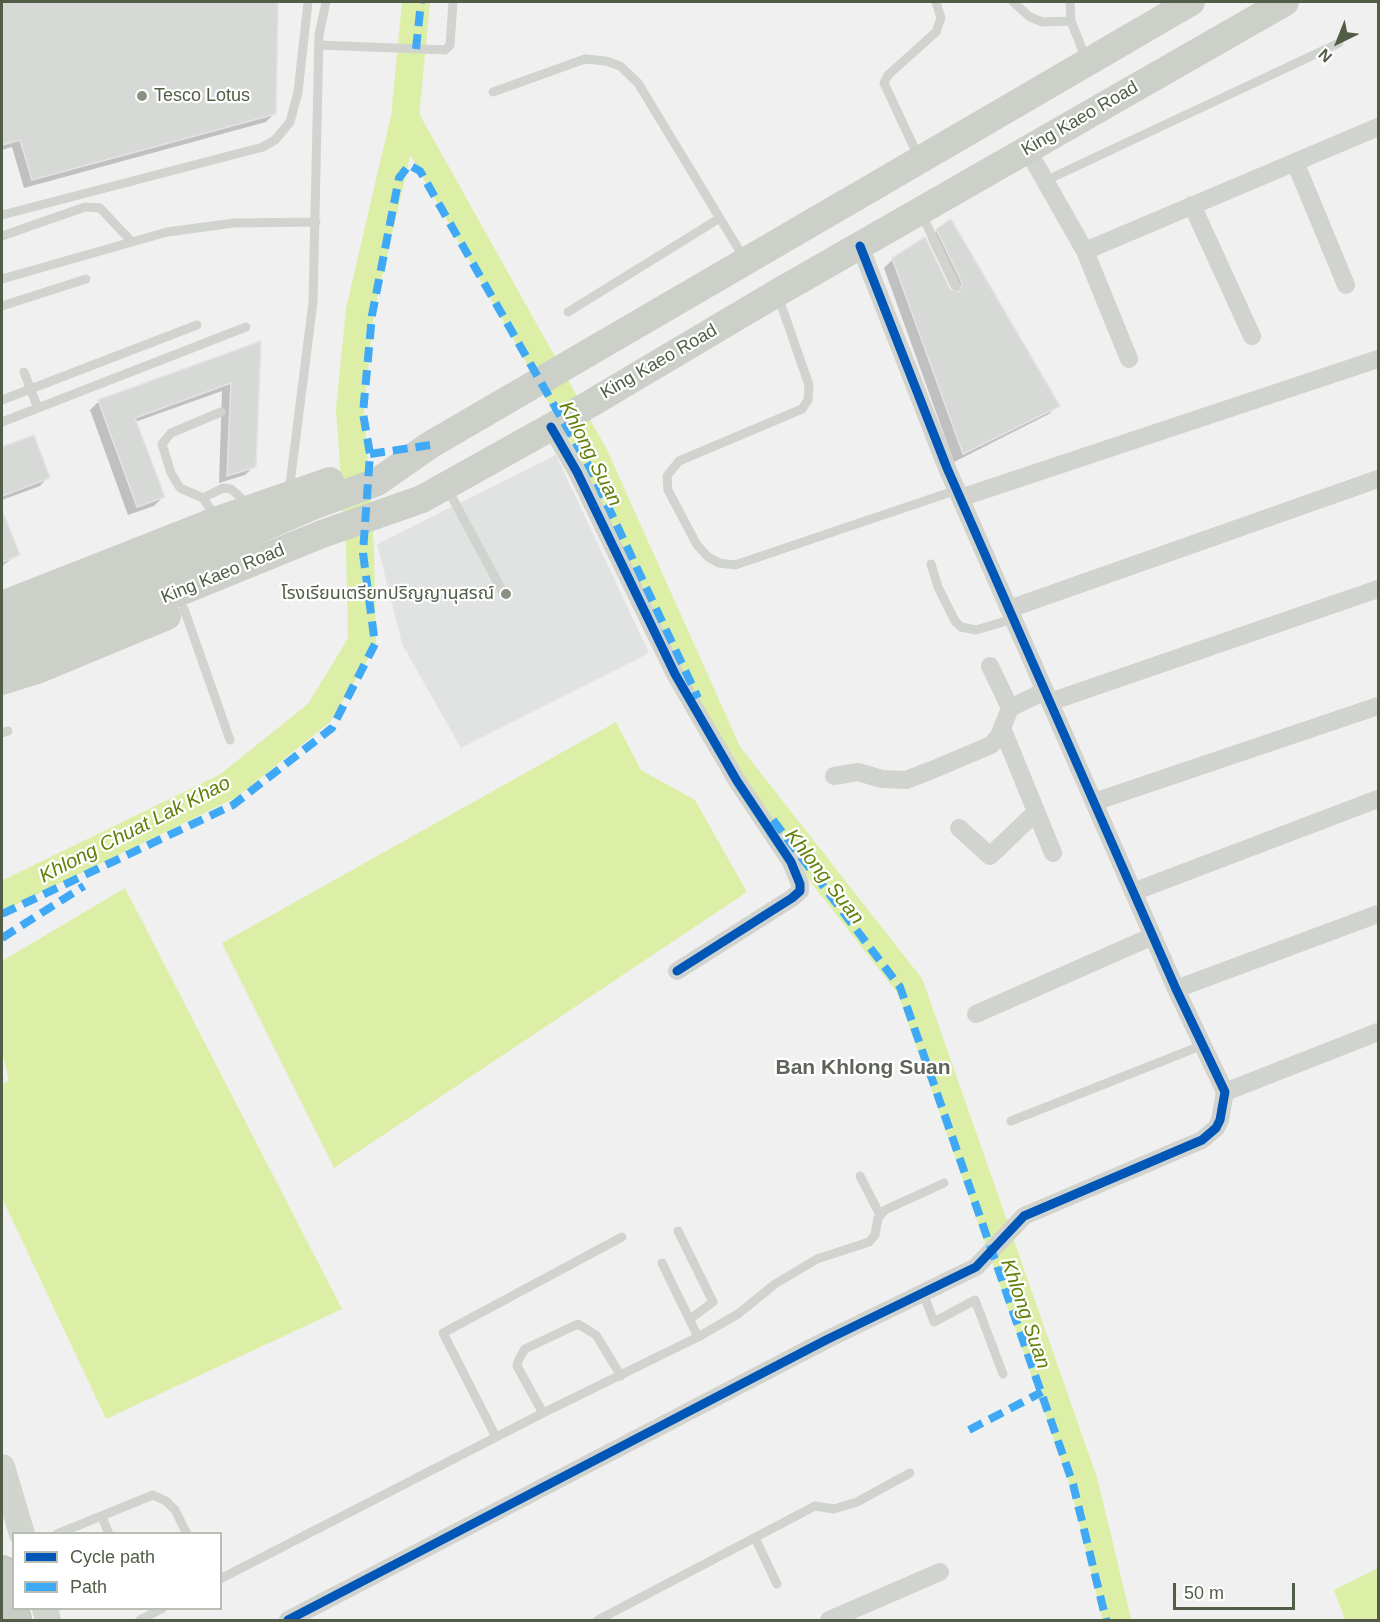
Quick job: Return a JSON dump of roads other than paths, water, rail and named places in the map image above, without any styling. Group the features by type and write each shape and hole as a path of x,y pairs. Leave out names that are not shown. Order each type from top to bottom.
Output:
{"highway":[{"path":"2,1571 12,1606"}],"main road":[{"path":"2,606 210,509 252,507 305,495 381,472 747,262 1087,62 1163,12 1191,2"},
{"name":"King Kaeo Road","path":"2,656 165,595 325,543 385,520 553,426 777,293 1285,2"},
{"name":"King Kaeo Road","path":"2,630 165,595 305,495"},
{"path":"2,681 37,670 165,595"},
{"path":"2,1467 22,1532"}],"street":[{"path":"1084,251 1378,127"},
{"path":"1027,149 1084,251 1129,359"},
{"path":"1295,162 1346,285"},
{"path":"1192,205 1252,336"},
{"path":"288,1620 826,1340 976,1267 1024,1216 1202,1140 1216,1128 1226,1092 1176,989 959,494 860,246"},
{"path":"959,494 1378,359"},
{"path":"553,426 675,674 737,781 791,862 800,884 800,891 792,898 677,971"},
{"path":"1011,614 1378,479"},
{"path":"1010,708 1378,589"},
{"path":"834,776 858,772 882,779 906,780 991,745 1002,728 1010,708 990,666"},
{"path":"1094,802 1378,706"},
{"path":"1002,728 1053,853"},
{"path":"1133,892 1378,799"},
{"path":"959,828 990,856 1036,812"},
{"path":"1176,989 1378,914"},
{"path":"976,1014 1153,936"},
{"path":"1226,1092 1378,1032"},
{"path":"830,1620 940,1572"}],"lane":[{"path":"2,215 263,147 275,140 290,122 298,92 304,17 308,2"},
{"path":"305,495 316,222 319,45 322,11 326,2"},
{"path":"319,45 445,50 450,45 453,2"},
{"path":"920,160 884,83 888,75 936,32 941,18 936,2"},
{"path":"1013,2 1030,17 1042,22 1071,21"},
{"path":"1070,2 1071,21 1087,62"},
{"path":"1045,181 1339,44"},
{"path":"493,92 585,59 606,61 620,66 638,83 747,262"},
{"path":"2,236 85,207 100,208 132,242"},
{"path":"920,211 956,286"},
{"path":"568,312 720,218"},
{"path":"2,279 167,232 234,223 316,222"},
{"path":"2,306 86,279"},
{"path":"777,293 809,385 808,400 802,408 679,461 672,468 667,476 668,490 703,551 719,563 735,565 959,494"},
{"path":"2,400 197,325"},
{"path":"2,422 246,327"},
{"path":"24,372 38,408"},
{"path":"210,509 180,488 171,473 162,444 171,433 221,412"},
{"path":"434,492 505,596"},
{"path":"931,564 938,587 955,621 961,627 976,630 1011,614"},
{"path":"165,595 230,740"},
{"path":"1011,1121 1203,1045"},
{"path":"860,1176 880,1215"},
{"path":"222,1578 543,1413 698,1337 738,1314 775,1284 818,1259 869,1242 875,1235 880,1215 885,1210 944,1184"},
{"path":"678,1231 712,1302 690,1319"},
{"path":"496,1437 442,1333 622,1237"},
{"path":"662,1263 698,1337"},
{"path":"923,1293 934,1322 975,1300 1003,1374"},
{"path":"543,1413 517,1366 525,1349 578,1324 596,1335 621,1376"},
{"path":"598,1620 815,1506 834,1509 857,1502 910,1473"},
{"path":"60,1532 153,1495 166,1501 175,1510 186,1532"},
{"path":"102,1517 109,1532"},
{"path":"755,1538 777,1584"},
{"path":"140,1620 159,1610"}],"waterway":[{"name":"Khlong Chuat Lak Khao","path":"2,896 228,786 319,713 362,642 360,547 350,410 360,310 405,117 416,2"},
{"name":"Khlong Suan","path":"405,117 594,455 728,754 910,986 1084,1483 1117,1620"}],"place":[{"name":"Tesco Lotus","path":"142,96"},
{"name":"โรงเรียนเตรียทปริญญานุสรณ์","path":"506,594"}],"district":[{"name":"Ban Khlong Suan","path":"863,1068"}]}
